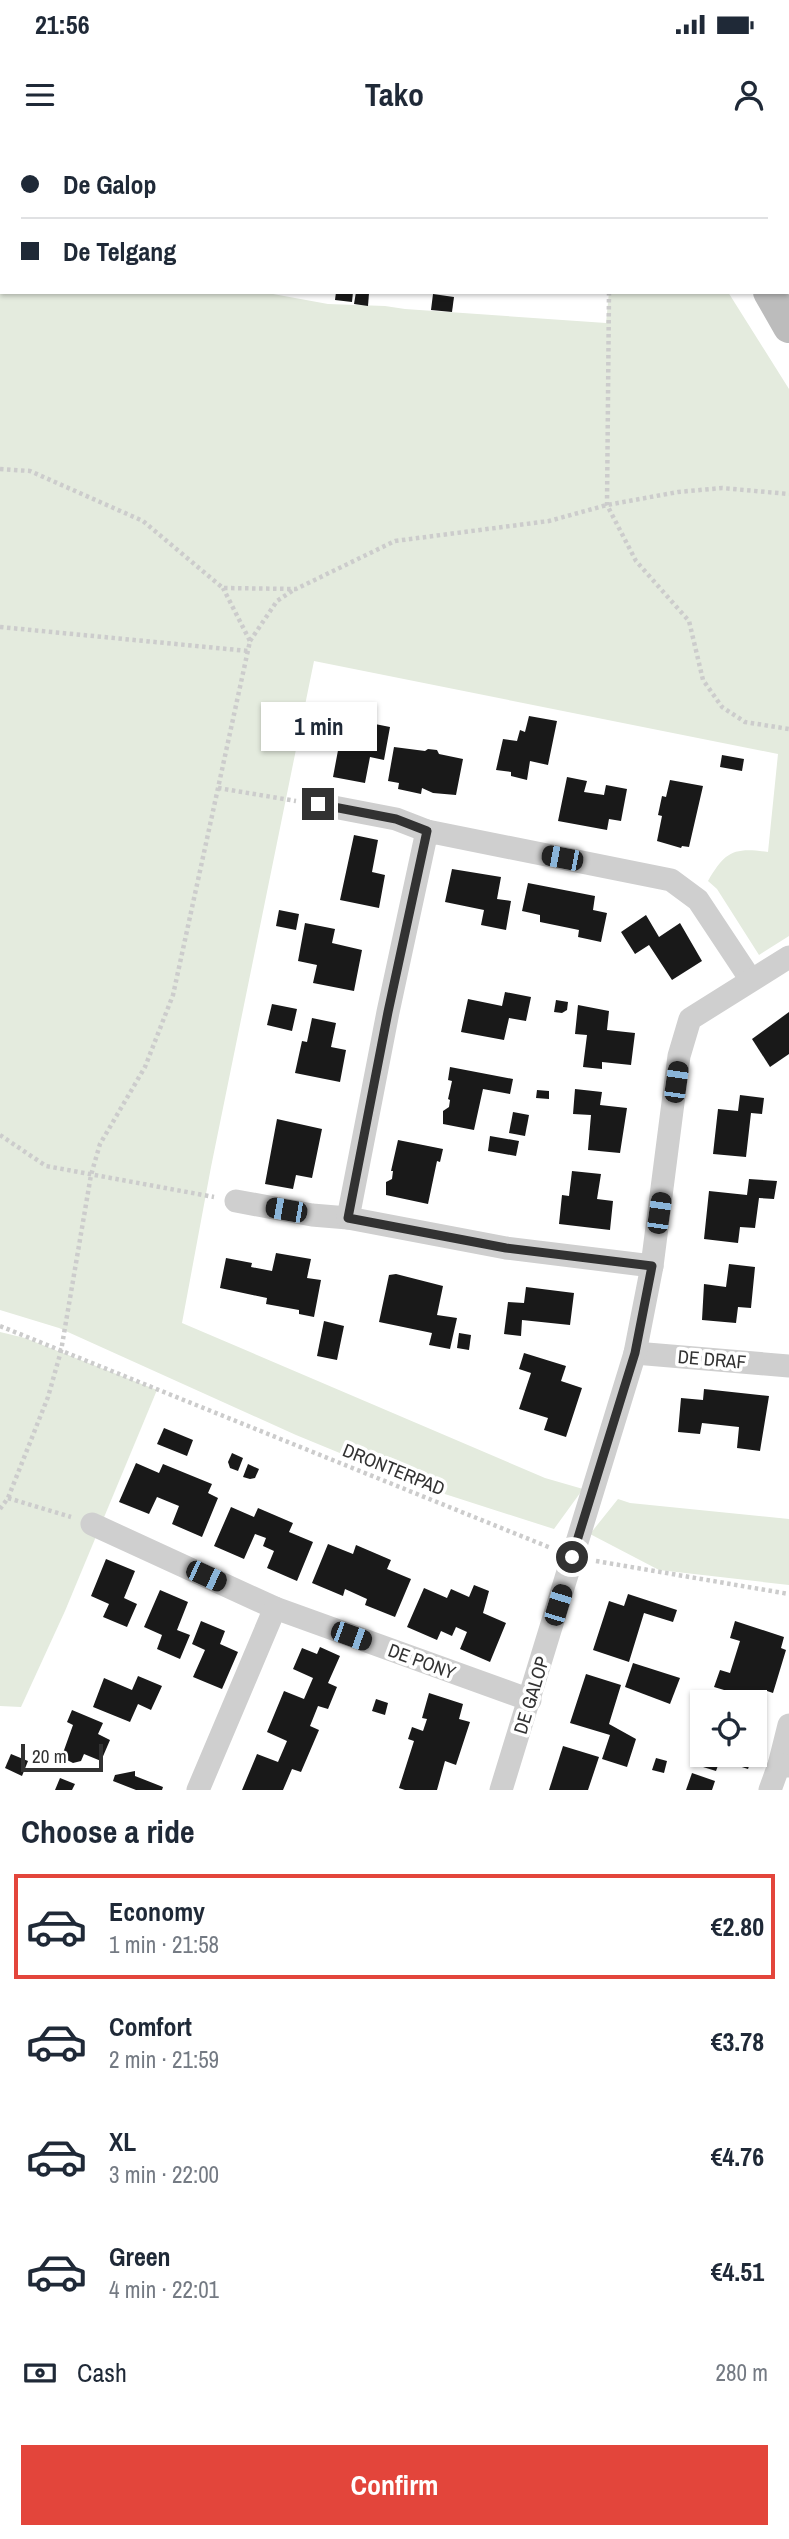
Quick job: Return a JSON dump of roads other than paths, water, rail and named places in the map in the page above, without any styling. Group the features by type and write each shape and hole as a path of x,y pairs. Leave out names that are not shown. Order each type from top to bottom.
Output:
{"street":[{"path":"770,294 789,327"},
{"path":"318,804 396,819 427,831 671,880 698,900 751,980"},
{"path":"348,1218 427,831"},
{"name":"DE GALOP","path":"501,1790 635,1353 652,1266 679,1056 690,1020 789,957"},
{"path":"236,1201 312,1215 348,1218 506,1248 652,1266"},
{"name":"DE DRAF","path":"635,1353 789,1366"},
{"name":"DE PONY","path":"92,1524 275,1608 530,1700"},
{"path":"198,1790 275,1608"},
{"path":"771,1790 784,1765 789,1725"}]}
